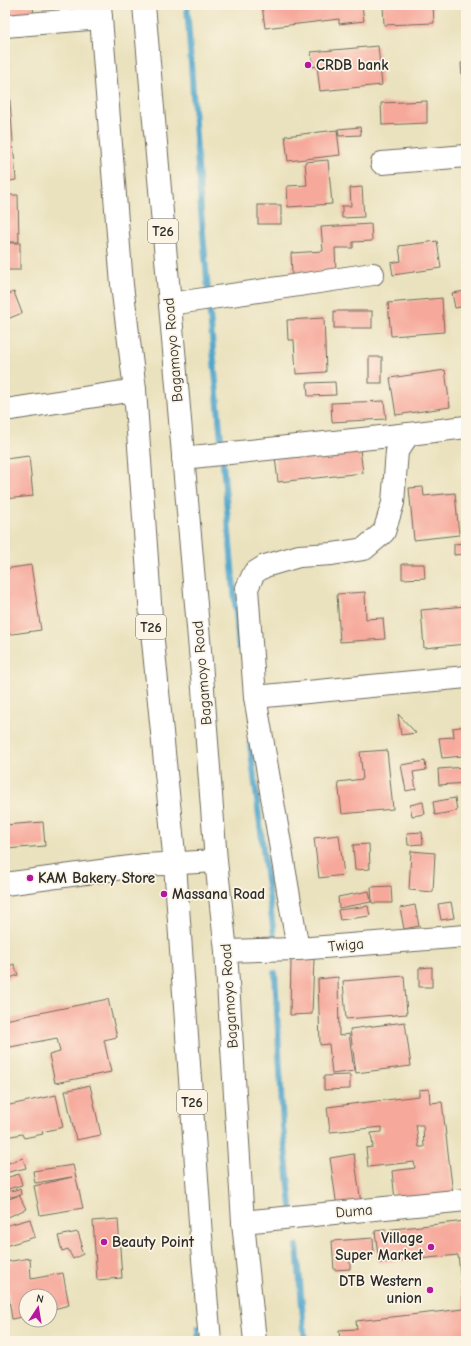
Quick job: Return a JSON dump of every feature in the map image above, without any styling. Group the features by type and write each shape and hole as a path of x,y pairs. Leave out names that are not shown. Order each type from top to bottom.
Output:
{"main road":[{"name":"Bagamoyo Road","path":"144,5 182,458 201,662 216,861 226,951 243,1222 255,1341"},
{"path":"5,26 100,11"},
{"name":"T26","path":"100,11 122,285 135,390 152,631 175,864 201,1236 210,1341"},
{"path":"382,163 466,156"},
{"path":"170,304 373,274"},
{"path":"5,410 135,390"},
{"path":"182,458 466,427"},
{"path":"298,949 255,697 247,588 254,573 265,566 299,556 332,554 364,549 384,532 393,503 397,451 409,434"},
{"path":"255,697 466,677"},
{"path":"5,884 145,865 216,861"},
{"name":"Twiga","path":"226,951 298,949 466,936"},
{"name":"Duma","path":"243,1222 466,1200"}],"building":[{"path":"5,5 33,5 34,18 5,20"},
{"path":"262,5 362,5 364,21 339,24 339,19 265,28"},
{"path":"383,5 433,5 434,23 384,25"},
{"path":"378,46 382,85 320,91 317,66 313,67 311,52"},
{"path":"466,62 466,89 463,89 461,63"},
{"path":"5,89 9,89 16,180 5,182"},
{"path":"427,101 427,123 382,125 381,103"},
{"path":"360,127 361,135 339,136 338,129"},
{"path":"337,130 340,155 288,161 285,136"},
{"path":"328,160 332,204 288,207 287,186 307,185 305,162"},
{"path":"362,187 364,217 342,218 342,206 351,206 350,188"},
{"path":"5,195 18,195 19,242 5,242"},
{"path":"258,205 281,205 281,224 258,224"},
{"path":"371,224 372,241 353,242 353,248 335,248 336,272 292,275 291,253 323,251 321,227"},
{"path":"437,241 441,268 393,275 391,263 401,261 399,246"},
{"path":"5,243 20,243 20,270 5,270"},
{"path":"466,291 466,306 455,308 452,293"},
{"path":"14,292 22,313 5,320 5,295"},
{"path":"442,298 444,332 391,336 388,303"},
{"path":"334,311 372,311 372,328 334,328"},
{"path":"324,318 326,372 296,374 294,340 288,340 287,320"},
{"path":"369,357 382,357 382,383 369,383"},
{"path":"445,370 450,407 396,415 390,378"},
{"path":"335,382 336,395 308,396 307,383"},
{"path":"384,401 386,419 332,422 331,403"},
{"path":"360,449 363,473 278,482 275,457"},
{"path":"29,456 33,496 5,499 5,459"},
{"path":"423,487 424,496 455,493 459,535 414,540 409,488"},
{"path":"466,543 466,554 454,555 454,544"},
{"path":"402,564 424,564 425,578 402,579"},
{"path":"31,565 41,630 5,635 5,594 7,593 5,569"},
{"path":"365,592 366,619 383,618 385,639 340,642 337,594"},
{"path":"466,606 466,644 424,648 421,610"},
{"path":"398,714 416,733 401,735"},
{"path":"466,726 466,763 463,763 463,756 442,758 439,738 454,737 453,728"},
{"path":"387,750 393,809 342,814 338,782 363,779 360,752"},
{"path":"425,761 426,770 413,772 416,789 406,791 401,765"},
{"path":"466,767 466,783 439,785 438,769"},
{"path":"455,798 457,811 435,815 433,802"},
{"path":"423,802 425,814 412,816 410,805"},
{"path":"43,822 45,846 5,849 5,825"},
{"path":"422,832 423,844 408,845 407,833"},
{"path":"339,835 344,875 319,878 314,838"},
{"path":"369,844 370,869 355,870 353,845"},
{"path":"411,851 435,853 433,892 409,890"},
{"path":"391,886 392,903 372,903 371,887"},
{"path":"369,891 371,902 339,908 338,897"},
{"path":"451,902 454,918 441,920 438,904"},
{"path":"415,905 419,926 404,929 400,908"},
{"path":"368,906 370,916 340,920 338,910"},
{"path":"5,956 9,966 14,964 18,975 5,980"},
{"path":"314,959 312,1014 290,1015 291,960"},
{"path":"432,967 432,987 419,987 419,968"},
{"path":"404,976 407,1014 346,1019 343,981"},
{"path":"338,977 339,1036 349,1034 354,1071 332,1074 329,1044 320,1045 318,979"},
{"path":"108,999 117,1037 104,1040 111,1072 55,1083 49,1055 60,1052 57,1038 5,1048 5,1020"},
{"path":"405,1022 411,1066 356,1073 350,1029"},
{"path":"350,1075 350,1089 324,1090 324,1076"},
{"path":"90,1085 101,1135 76,1140 65,1091"},
{"path":"429,1089 430,1103 442,1102 453,1194 395,1200 392,1171 415,1168 414,1162 368,1167 366,1148 373,1147 371,1133 382,1132 382,1127 330,1132 327,1107 419,1096 419,1090","holes":["416,1125 423,1125 424,1147 419,1147"]},
{"path":"56,1095 63,1127 42,1132 43,1134 24,1138 22,1134 6,1137 5,1121 8,1120 5,1106"},
{"path":"354,1154 361,1203 337,1207 330,1158"},
{"path":"23,1158 26,1168 5,1173 5,1164"},
{"path":"73,1165 83,1208 40,1215 34,1186 72,1177 35,1183 33,1171"},
{"path":"19,1174 22,1185 5,1190 5,1178"},
{"path":"20,1189 21,1195 5,1198 5,1192"},
{"path":"19,1195 26,1209 8,1217 5,1214 5,1201"},
{"path":"30,1219 35,1237 5,1246 5,1226"},
{"path":"118,1219 122,1278 97,1280 93,1221"},
{"path":"466,1221 466,1338 438,1341 340,1341 339,1330 357,1329 356,1321 464,1309 458,1255 379,1263 375,1231"},
{"path":"78,1232 82,1245 80,1247 83,1254 73,1259 68,1249 62,1251 58,1236"},
{"path":"373,1238 374,1255 350,1257 350,1269 334,1270 332,1241"},
{"path":"30,1258 31,1279 63,1273 69,1305 58,1308 58,1288 18,1288 18,1318 12,1319 7,1286 6,1262"}],"waterway":[{"path":"187,5 201,211 239,647"},
{"path":"250,744 274,936"},
{"path":"275,973 283,1128 292,1215"},
{"path":"297,1246 305,1341"},
{"path":"198,1328 199,1341"}],"place":[{"name":"CRDB bank","path":"308,65"},
{"name":"KAM Bakery Store","path":"30,878"},
{"name":"Massana Road","path":"164,894"},
{"name":"Beauty Point","path":"104,1242"},
{"name":"Village Super Market","path":"431,1247"},
{"name":"DTB Western union","path":"430,1290"}]}
